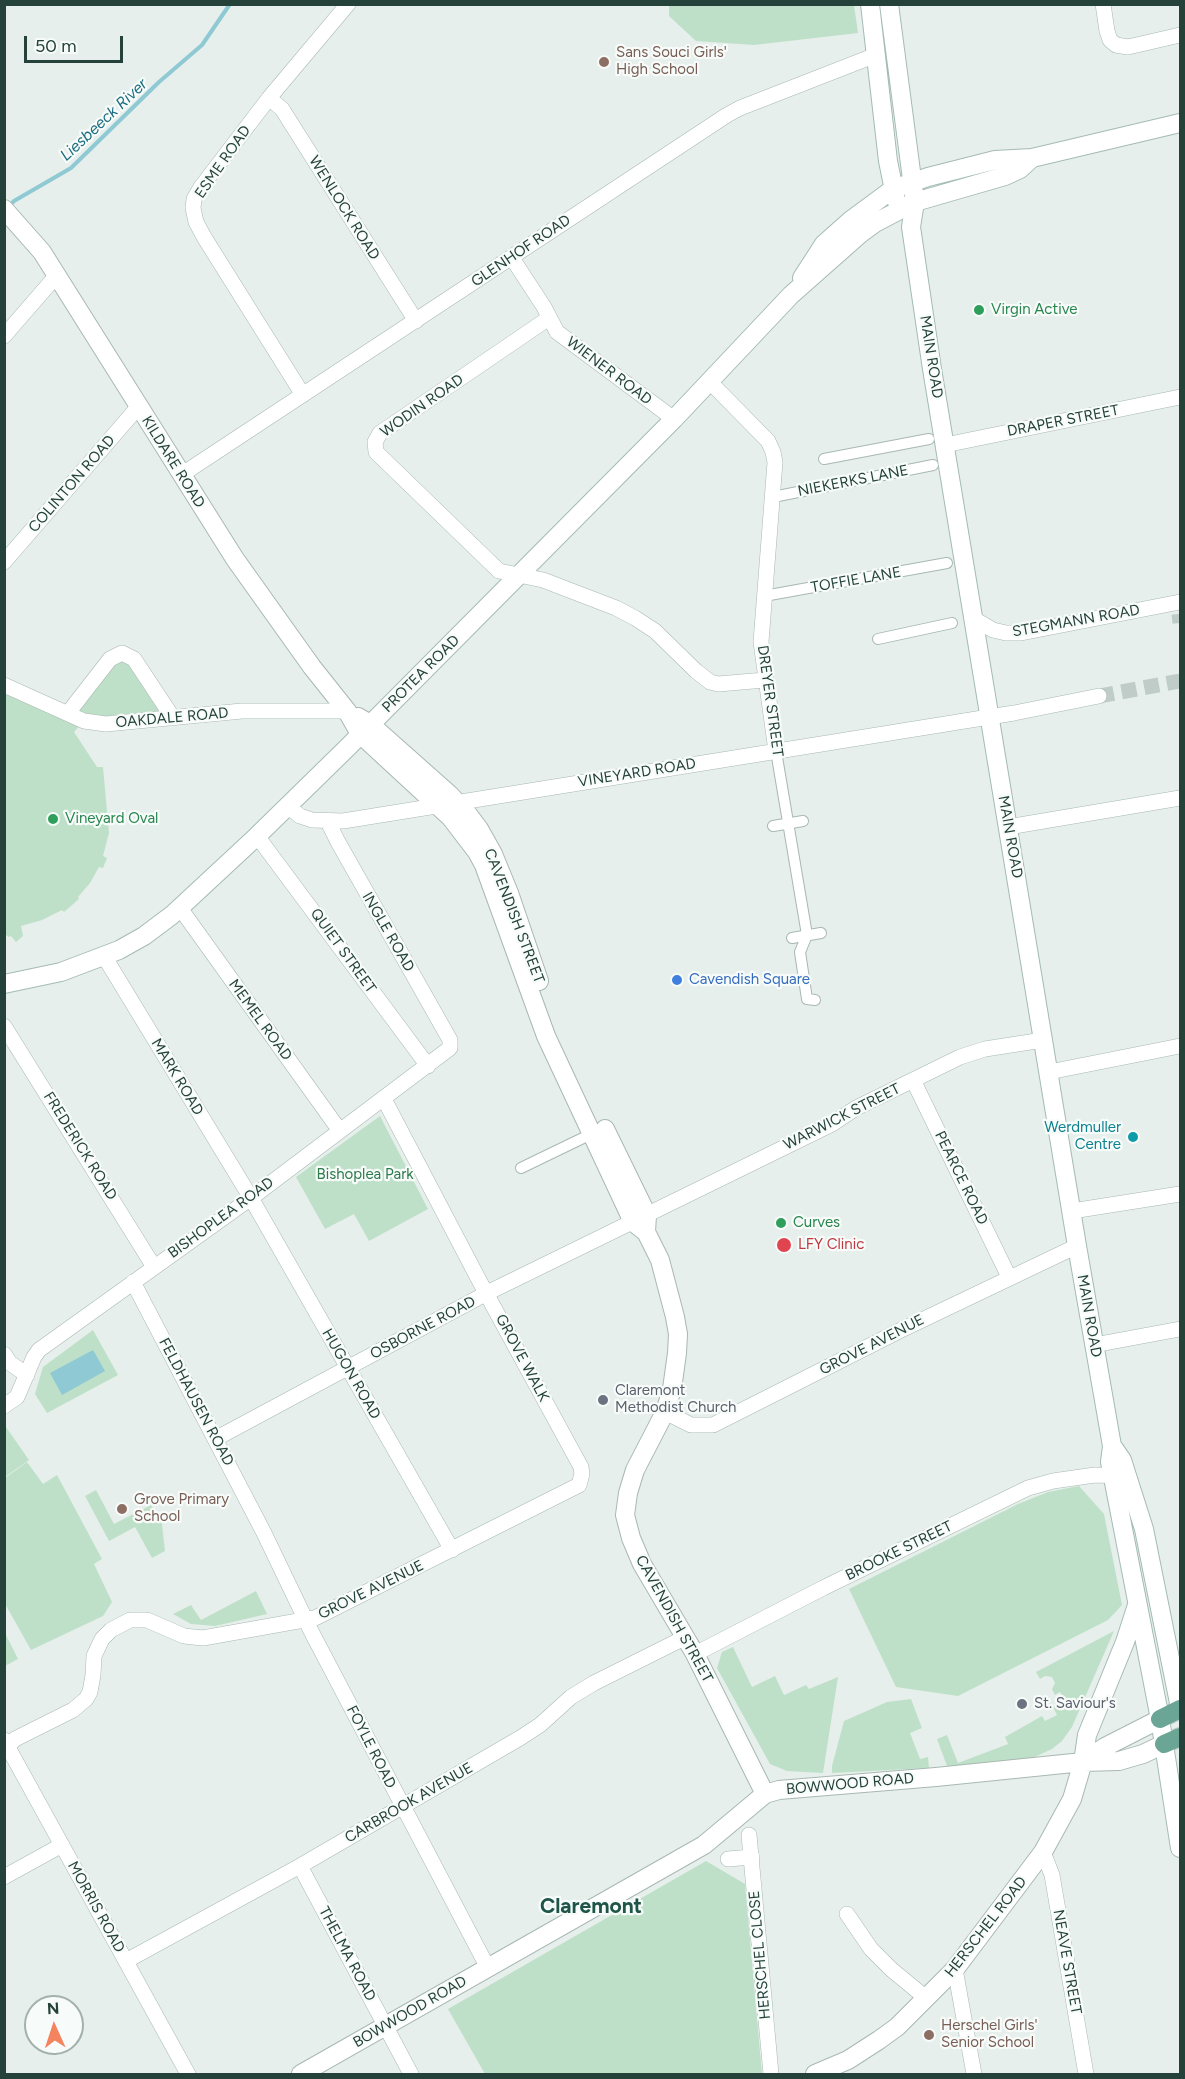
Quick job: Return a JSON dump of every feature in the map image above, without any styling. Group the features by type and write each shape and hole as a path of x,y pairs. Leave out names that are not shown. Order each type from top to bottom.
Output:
{"main road":[{"name":"MAIN ROAD","path":"870,4 893,189 907,206"},
{"name":"MAIN ROAD","path":"889,4 911,182 907,206 937,442 974,619 991,717 1071,1211 1112,1446 1110,1462 1120,1476 1143,1528 1180,1708"},
{"path":"1032,158 1180,123"},
{"name":"PROTEA ROAD","path":"791,295 824,244 851,220 893,189 994,160 1032,158"},
{"name":"PROTEA ROAD","path":"4,984 51,975 104,956 144,936 180,908 257,837 519,575 674,419 791,295 868,228 907,206 1005,176 1020,169 1032,158"},
{"name":"KILDARE ROAD","path":"10,214 42,252 57,275 235,560 312,667 347,711"},
{"name":"CAVENDISH STREET","path":"347,711 448,805 467,813 479,829 493,854 509,893 558,1034 660,1260 678,1334 675,1369 665,1412 630,1483 625,1515 635,1551 686,1637 765,1794"},
{"name":"MAIN ROAD","path":"1120,1476 1137,1604 1160,1719 1172,1741 1180,1848"},
{"name":"HERSCHEL ROAD","path":"815,2074 865,2050 897,2026 926,1998 955,1969 1043,1852 1072,1798 1083,1762 1087,1735 1125,1642 1137,1604"},
{"name":"BOWWOOD ROAD","path":"1083,1762 1105,1747 1180,1708"},
{"name":"BOWWOOD ROAD","path":"301,2074 704,1845 765,1794 778,1790 1083,1762 1119,1761 1143,1754 1172,1741"}],"street":[{"name":"ESME ROAD","path":"303,395 204,237 193,215 194,199 269,98 348,4"},
{"path":"1102,4 1110,40 1116,45 1128,47 1180,35"},
{"name":"GLENHOF ROAD","path":"181,475 734,112 876,55"},
{"name":"WENLOCK ROAD","path":"269,98 282,110 416,321"},
{"name":"WIENER ROAD","path":"512,258 544,307 557,332 674,419"},
{"path":"4,336 57,275"},
{"name":"WODIN ROAD","path":"519,575 499,571 380,457 374,447 380,433 549,318"},
{"name":"DREYER STREET","path":"709,381 768,441 776,462 761,642 776,751 807,935 800,952 807,999 815,1000"},
{"name":"DRAPER STREET","path":"937,442 1180,397"},
{"name":"COLINTON ROAD","path":"4,562 139,406"},
{"path":"824,459 937,442"},
{"name":"NIEKERKS LANE","path":"773,497 933,465"},
{"name":"TOFFIE LANE","path":"764,596 947,563"},
{"path":"519,575 543,580 576,592 635,618 655,631 710,682 718,684 765,680"},
{"name":"STEGMANN ROAD","path":"974,619 993,630 1021,633 1178,606"},
{"path":"878,639 952,623"},
{"path":"68,713 110,658 117,654 124,654 135,660 174,718"},
{"name":"OAKDALE ROAD","path":"4,685 84,721 106,724 270,710 347,711"},
{"name":"VINEYARD ROAD","path":"287,806 300,816 328,822 448,805 991,717 1099,696"},
{"path":"1008,827 1180,798"},
{"path":"773,826 803,821"},
{"name":"INGLE ROAD","path":"328,822 450,1040"},
{"name":"QUIET STREET","path":"257,837 428,1066"},
{"name":"MEMEL ROAD","path":"180,908 340,1131"},
{"path":"792,938 821,933"},
{"name":"MARK ROAD","path":"104,956 250,1198"},
{"name":"FREDERICK ROAD","path":"4,1026 154,1267"},
{"name":"BISHOPLEA ROAD","path":"4,1406 17,1397 39,1350 448,1052 450,1040"},
{"name":"WARWICK STREET","path":"642,1223 672,1201 832,1124 856,1108 973,1052 1043,1040"},
{"path":"1049,1072 1180,1046"},
{"name":"PEARCE ROAD","path":"914,1080 1009,1277"},
{"name":"GROVE WALK","path":"384,1099 581,1467 579,1485 573,1489"},
{"path":"521,1168 583,1138"},
{"path":"1071,1211 1180,1194"},
{"name":"HUGON ROAD","path":"250,1198 452,1550"},
{"name":"OSBORNE ROAD","path":"215,1438 487,1293 642,1223"},
{"name":"GROVE AVENUE","path":"665,1412 692,1425 713,1425 1009,1277 1077,1246"},
{"name":"FELDHAUSEN ROAD","path":"133,1282 215,1438 306,1620"},
{"path":"1094,1345 1180,1329"},
{"path":"4,1354 10,1363 27,1375"},
{"name":"BROOKE STREET","path":"695,1654 823,1588 1028,1488 1053,1481 1095,1475 1120,1476"},
{"name":"GROVE AVENUE","path":"6,1745 73,1710 86,1699 90,1692 94,1656 102,1639 111,1630 130,1620 147,1620 184,1636 203,1638 315,1618 573,1489"},
{"name":"FOYLE ROAD","path":"306,1620 488,1968"},
{"name":"CARBROOK AVENUE","path":"126,1961 403,1807 540,1725 571,1697 686,1637"},
{"name":"MORRIS ROAD","path":"6,1745 188,2074"},
{"name":"HERSCHEL CLOSE","path":"749,1835 771,2074"},
{"path":"4,1877 62,1845"},
{"name":"NEAVE STREET","path":"1043,1852 1052,1875 1086,2074"},
{"path":"728,1859 752,1857"},
{"name":"THELMA ROAD","path":"300,1866 411,2074"},
{"path":"847,1914 871,1949 926,1998"},
{"path":"955,1969 974,2074"}],"green space":[{"path":"669,5 854,5 858,33 754,45 696,41 669,16"},
{"name":"Vineyard Oval","path":"120,654 173,718 84,721 74,732 97,767 103,767 109,833 103,856 107,858 103,868 99,867 90,883 78,897 79,899 64,912 62,910 42,920 21,926 23,936 16,942 11,936 4,934 4,685 67,713"},
{"name":"Bishoplea Park","path":"380,1116 428,1209 369,1241 354,1214 325,1229 296,1177"},
{"path":"93,1330 118,1375 47,1413 35,1394 43,1367"},
{"path":"6,1427 29,1460 5,1477 4,1428"},
{"path":"27,1462 43,1484 57,1475 102,1559 94,1564 112,1602 103,1616 31,1650 4,1602 5,1478"},
{"path":"1079,1486 1104,1514 1122,1605 1108,1620 958,1696 896,1687 849,1589 1018,1504 1048,1492"},
{"path":"96,1490 114,1524 151,1505 162,1524 165,1551 152,1558 135,1527 109,1541 85,1496"},
{"path":"256,1591 267,1614 215,1626 191,1624 173,1614 191,1605 201,1620"},
{"path":"1114,1631 1072,1727 1062,1741 1052,1749 1028,1760 947,1766 937,1739 947,1735 958,1763 1008,1744 1005,1737 1042,1716 1045,1721 1057,1715 1053,1707 1065,1700 1060,1692 1055,1695 1052,1689 1055,1683 1052,1677 1045,1676 1040,1679 1036,1672"},
{"path":"5,1633 18,1659 4,1666"},
{"path":"733,1647 752,1687 775,1676 784,1695 806,1685 809,1689 838,1677 823,1773 787,1771 770,1764 717,1668 722,1652"},
{"path":"911,1699 922,1728 910,1733 920,1759 928,1757 929,1768 832,1773 844,1721 887,1702"},
{"path":"706,1861 745,1884 762,2074 485,2074 448,2009"}],"water":[{"path":"93,1350 105,1371 62,1395 50,1373"}],"waterway":[{"name":"Liesbeeck River","path":"9,206 71,168 159,82 202,45 230,4"}],"tunnel":[{"path":"1179,614 1180,623"},
{"path":"1099,696 1180,681"}],"place":[{"name":"Sans Souci Girls' High School","path":"604,62"},
{"name":"Virgin Active","path":"979,310"},
{"name":"Vineyard Oval","path":"53,819"},
{"name":"Cavendish Square","path":"677,980"},
{"name":"Werdmuller Centre","path":"1133,1137"},
{"name":"Curves","path":"781,1223"},
{"name":"LFY Clinic","path":"784,1245"},
{"name":"Claremont Methodist Church","path":"603,1400"},
{"name":"Grove Primary School","path":"122,1509"},
{"name":"St. Saviour's","path":"1022,1704"},
{"name":"Herschel Girls' Senior School","path":"929,2035"}],"district":[{"name":"Claremont","path":"591,1907"}]}
